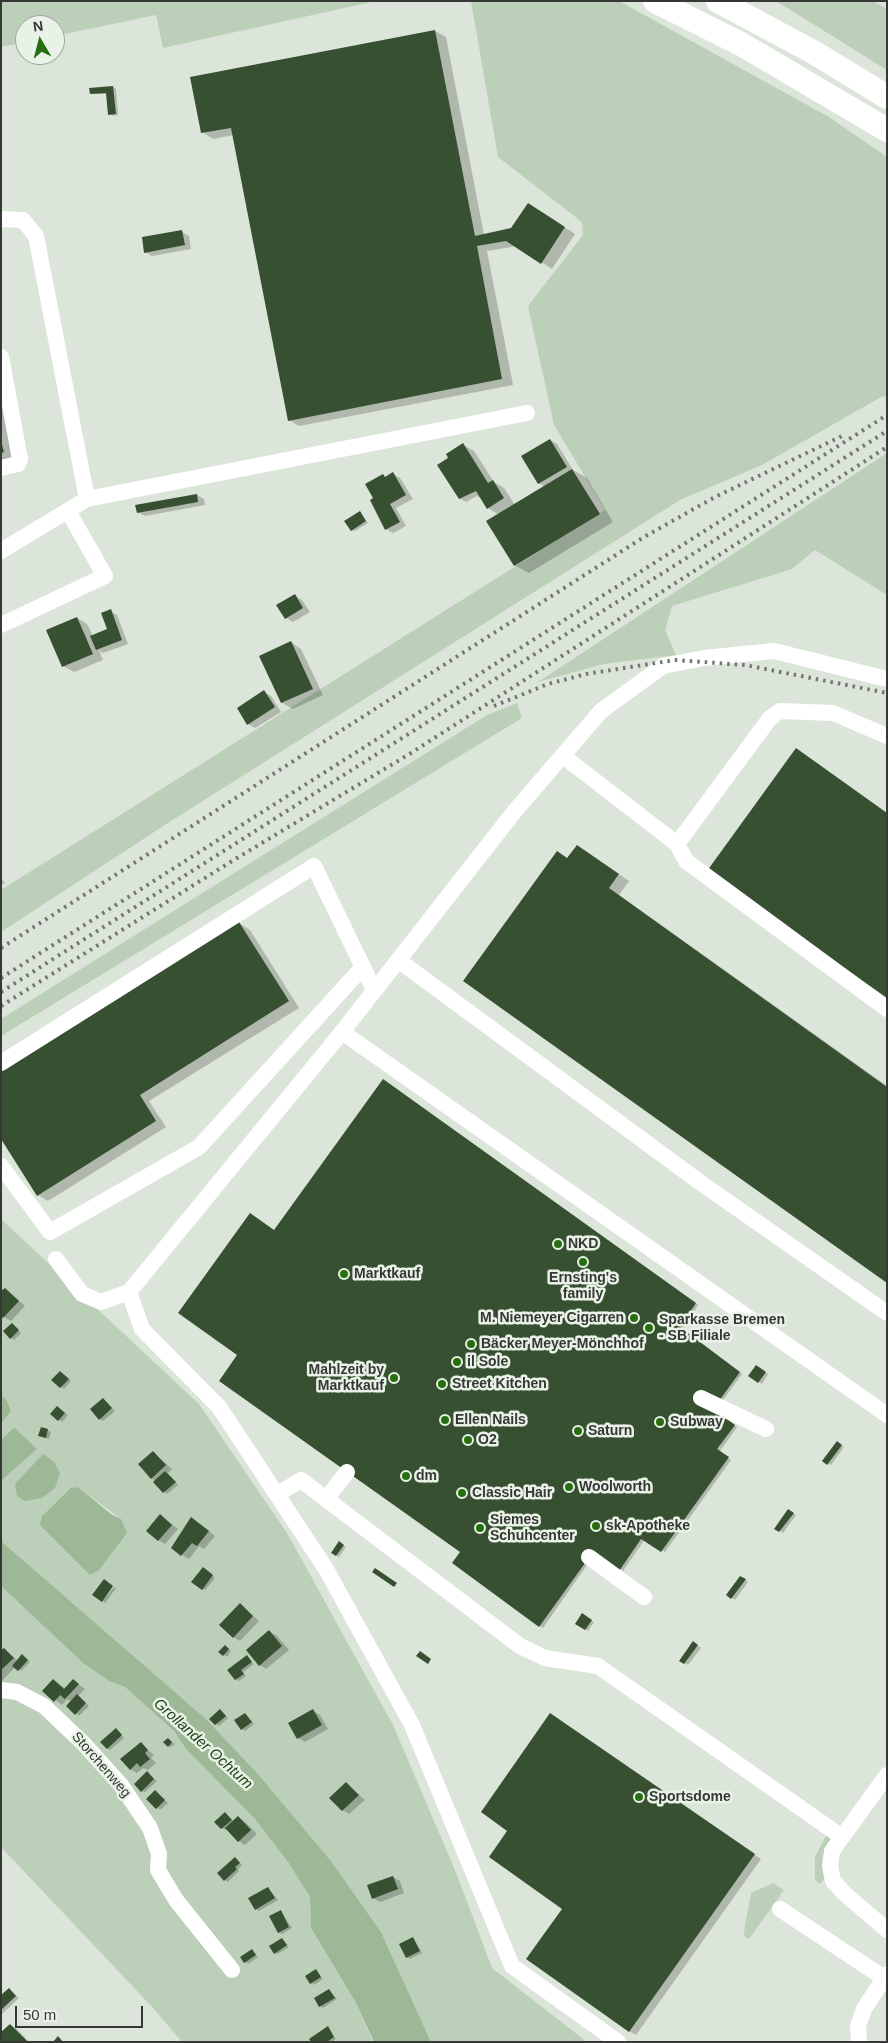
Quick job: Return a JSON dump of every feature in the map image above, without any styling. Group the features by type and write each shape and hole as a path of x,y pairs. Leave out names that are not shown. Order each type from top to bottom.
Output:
{"highway":[{"path":"656,1 741,44 887,130"},
{"path":"718,1 815,53 887,97"}],"street":[{"path":"1,219 23,220 36,236 87,499"},
{"path":"1,357 20,459 18,464 1,468"},
{"path":"1,551 87,499 527,413"},
{"path":"1,625 105,576 68,511"},
{"path":"56,1259 82,1294 101,1302 130,1292 342,1032 514,812 601,711 663,666 704,658 774,651 887,679"},
{"path":"677,844 770,718 780,711 833,712 887,736"},
{"path":"563,756 677,844 686,862 887,1009"},
{"path":"1,1063 314,866 374,990"},
{"path":"398,960 702,1183 887,1313"},
{"path":"1,1166 50,1232 199,1147 363,967"},
{"path":"342,1032 887,1415"},
{"path":"130,1292 142,1329 218,1407 278,1494 326,1569 412,1725 512,1966 618,2042"},
{"path":"701,1398 766,1429"},
{"path":"327,1498 347,1472"},
{"path":"278,1494 301,1480 520,1646 545,1658 598,1666 842,1837"},
{"path":"589,1557 644,1597"},
{"name":"Storchenweg","path":"1,1690 17,1692 44,1706 84,1744 121,1785 150,1828 159,1854 158,1870 176,1900 232,1970"},
{"path":"887,1775 832,1851 830,1866 833,1880 845,1894 863,1908 871,1919 887,1930"},
{"path":"863,1908 877,1913 887,1920"},
{"path":"780,1909 886,1978 864,2009 858,2026 859,2042"}],"shaded area":[{"path":"1,1 376,1 163,48 156,15 65,34 65,15 15,15 15,44 1,47"},
{"path":"471,1 619,1 829,117 887,157 887,397 883,396 762,465 680,500 171,821 1,932 1,890 605,510 554,425 528,306 583,235 582,222 498,157"},
{"path":"776,1 872,1 887,9 887,70"},
{"path":"887,453 887,595 815,550 792,569 672,606 665,630 676,655 604,664 538,682"},
{"path":"517,703 522,718 1,1036 1,1019 487,715"},
{"path":"1,1219 199,1404 287,1533 393,1725 457,1875 492,1968 587,2042 431,2042 381,1932 331,1861 259,1775 206,1719 1,1541 1,1481 37,1449 14,1427 1,1440 1,1423 11,1411 6,1399 1,1396","holes":["78,1487 121,1519 90,1575 42,1516 69,1488"]},
{"path":"1,1586 83,1663 109,1681 125,1687 174,1731 186,1749 254,1818 288,1862 310,1897 311,1928 356,2003 373,2042 182,2042 154,2009 1,1847"},
{"path":"828,1832 834,1837 826,1877 820,1884 815,1880 815,1857"},
{"path":"773,1883 784,1890 749,1939 744,1936 751,1893"}],"water":[{"path":"1,1396 6,1399 11,1411 1,1423"},
{"path":"14,1427 37,1449 1,1481 1,1440"},
{"path":"43,1454 54,1462 60,1473 55,1488 42,1498 25,1501 17,1496 15,1484"},
{"path":"78,1487 111,1514 121,1519 127,1533 99,1570 90,1575 40,1525 42,1516 70,1488"},
{"name":"Grollander Ochtum","path":"1,1541 206,1719 259,1775 331,1861 381,1932 431,2042 374,2042 356,2003 311,1928 310,1897 288,1862 254,1818 186,1749 174,1731 125,1687 109,1681 83,1663 1,1586"}],"building":[{"path":"435,30 475,236 511,228 528,203 565,227 541,264 506,241 477,246 502,379 288,421 231,128 201,133 190,77"},
{"path":"113,86 116,114 108,115 106,93 90,94 89,88"},
{"path":"182,230 185,245 144,253 142,237"},
{"path":"550,439 567,467 538,484 521,456"},
{"path":"1,441 4,452 1,453"},
{"path":"463,443 488,483 493,480 504,498 487,509 476,491 459,499 437,465 448,458 446,454"},
{"path":"572,469 600,514 514,566 486,521"},
{"path":"393,472 406,495 390,504 400,522 385,530 370,500 373,498 365,484 383,474 385,477"},
{"path":"197,494 198,502 137,513 135,505"},
{"path":"360,511 366,521 351,531 344,521"},
{"path":"295,594 303,608 285,619 276,605"},
{"path":"111,609 122,640 96,650 90,636 107,629 101,613"},
{"path":"77,617 93,654 62,667 46,630"},
{"path":"291,641 313,689 281,703 259,656"},
{"path":"264,690 275,707 247,725 237,708"},
{"path":"796,748 887,813 887,998 707,871"},
{"path":"577,845 619,874 609,888 887,1087 887,1283 463,981 557,851 567,858"},
{"path":"239,922 289,1001 140,1095 156,1121 37,1196 1,1139 1,1071"},
{"path":"383,1079 696,1303 680,1327 740,1372 713,1409 735,1425 717,1449 729,1457 661,1552 641,1539 619,1571 593,1552 539,1627 452,1563 460,1552 219,1381 237,1355 178,1313 250,1213 274,1230"},
{"path":"5,1288 19,1301 3,1318 1,1316 1,1291"},
{"path":"12,1323 19,1330 10,1339 3,1331"},
{"path":"756,1365 766,1372 758,1383 748,1376"},
{"path":"60,1371 69,1379 60,1388 51,1380"},
{"path":"103,1398 112,1408 99,1420 90,1409"},
{"path":"57,1406 65,1413 58,1421 50,1414"},
{"path":"41,1427 48,1429 46,1438 38,1436"},
{"path":"837,1441 842,1445 827,1465 822,1461"},
{"path":"153,1451 166,1465 151,1479 138,1464"},
{"path":"165,1471 176,1482 163,1493 153,1482"},
{"path":"788,1509 794,1513 779,1532 774,1529"},
{"path":"160,1514 172,1525 158,1541 146,1531"},
{"path":"191,1517 209,1531 197,1546 192,1543 181,1556 171,1548"},
{"path":"339,1541 344,1545 336,1556 331,1553"},
{"path":"203,1567 213,1575 202,1590 191,1582"},
{"path":"375,1568 397,1583 394,1587 372,1572"},
{"path":"740,1576 746,1579 731,1599 726,1595"},
{"path":"104,1579 113,1586 102,1602 92,1595"},
{"path":"240,1603 253,1616 233,1638 219,1625"},
{"path":"582,1613 592,1620 585,1630 575,1624"},
{"path":"269,1630 282,1646 259,1666 246,1650"},
{"path":"693,1641 698,1645 684,1664 679,1661"},
{"path":"225,1645 229,1649 223,1656 218,1652"},
{"path":"4,1648 14,1658 1,1670 1,1650"},
{"path":"420,1651 431,1659 428,1664 416,1656"},
{"path":"22,1654 28,1660 18,1671 12,1666"},
{"path":"247,1655 252,1662 241,1670 244,1674 235,1680 227,1670"},
{"path":"53,1679 64,1689 73,1679 79,1684 65,1699 60,1695 54,1702 42,1691"},
{"path":"77,1694 86,1703 75,1715 66,1706"},
{"path":"220,1709 226,1716 215,1725 209,1719"},
{"path":"313,1709 322,1725 297,1739 288,1723"},
{"path":"245,1713 252,1722 241,1730 234,1720"},
{"path":"550,1713 755,1854 629,2032 526,1959 562,1909 489,1857 507,1831 481,1812"},
{"path":"116,1728 122,1735 107,1749 100,1742"},
{"path":"168,1738 172,1742 168,1747 163,1742"},
{"path":"141,1742 148,1750 145,1753 150,1759 140,1767 137,1763 130,1770 120,1759"},
{"path":"147,1771 154,1779 141,1792 134,1784"},
{"path":"346,1782 359,1795 342,1811 329,1798"},
{"path":"155,1790 165,1800 156,1809 146,1799"},
{"path":"225,1812 232,1820 221,1829 214,1822"},
{"path":"238,1816 251,1830 238,1842 225,1828"},
{"path":"235,1857 240,1863 235,1867 237,1869 224,1881 217,1873"},
{"path":"393,1876 398,1889 372,1899 367,1885"},
{"path":"268,1887 275,1898 255,1910 248,1898"},
{"path":"281,1910 289,1927 278,1933 269,1916"},
{"path":"413,1937 420,1951 406,1958 399,1944"},
{"path":"282,1938 287,1945 274,1954 269,1946"},
{"path":"252,1949 256,1955 244,1963 240,1957"},
{"path":"316,1969 321,1977 310,1984 305,1976"},
{"path":"9,1988 16,1996 1,2010 1,1995"},
{"path":"329,1989 335,1998 319,2007 314,1998"},
{"path":"10,2024 28,2042 1,2042 1,2032"},
{"path":"328,2026 334,2037 327,2042 311,2042 309,2039"},
{"path":"58,2036 63,2042 53,2042"}],"railway":[{"path":"1,978 887,415"},
{"path":"1,992 887,431"},
{"path":"1,948 644,537 715,497 844,435"},
{"path":"1,1006 232,861 411,753 887,447"},
{"path":"494,706 548,684 586,674 675,660 745,665 887,693"}],"place":[{"name":"NKD","path":"558,1244"},
{"name":"Ernsting's family","path":"583,1262"},
{"name":"Marktkauf","path":"344,1274"},
{"name":"M. Niemeyer Cigarren","path":"634,1318"},
{"name":"Sparkasse Bremen - SB Filiale","path":"649,1328"},
{"name":"Bäcker Meyer-Mönchhof","path":"471,1344"},
{"name":"il Sole","path":"457,1362"},
{"name":"Mahlzeit by Marktkauf","path":"394,1378"},
{"name":"Street Kitchen","path":"442,1384"},
{"name":"Ellen Nails","path":"445,1420"},
{"name":"Subway","path":"660,1422"},
{"name":"Saturn","path":"578,1431"},
{"name":"O2","path":"468,1440"},
{"name":"dm","path":"406,1476"},
{"name":"Woolworth","path":"569,1487"},
{"name":"Classic Hair","path":"462,1493"},
{"name":"sk-Apotheke","path":"596,1526"},
{"name":"Siemes Schuhcenter","path":"480,1528"},
{"name":"Sportsdome","path":"639,1797"}]}
